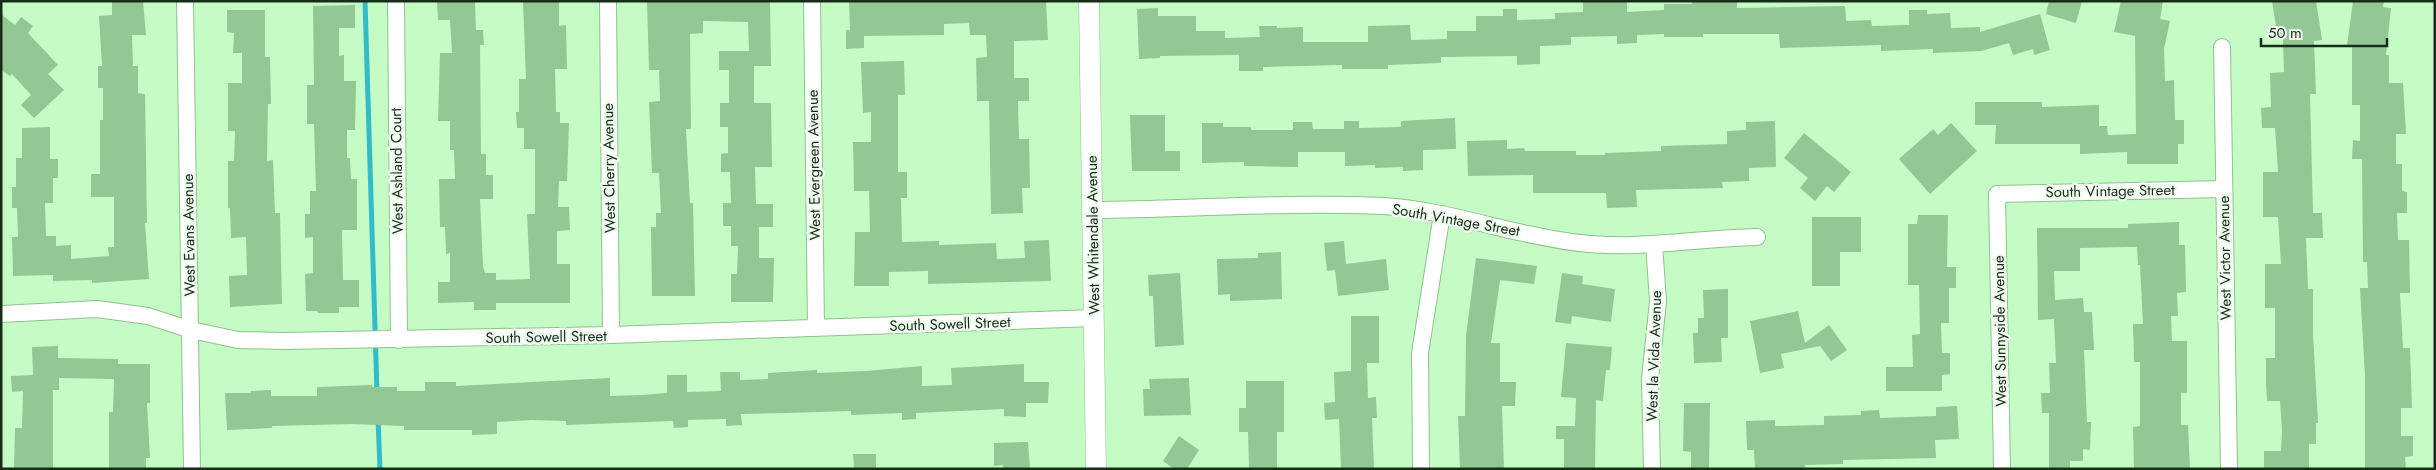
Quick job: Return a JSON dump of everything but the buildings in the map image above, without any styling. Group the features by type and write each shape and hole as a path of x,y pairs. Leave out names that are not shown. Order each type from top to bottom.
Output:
{"street":[{"name":"West Evans Avenue","path":"185,1 192,469"},
{"name":"West Ashland Court","path":"396,1 399,340"},
{"name":"West Cherry Avenue","path":"608,1 611,335"},
{"name":"West Evergreen Avenue","path":"812,1 816,328"},
{"name":"West Whitendale Avenue","path":"1089,1 1096,469"},
{"name":"West Victor Avenue","path":"2222,47 2229,469"},
{"name":"South Vintage Street","path":"1997,194 2223,189"},
{"name":"West Sunnyside Avenue","path":"1997,194 2002,469"},
{"name":"South Vintage Street","path":"1093,210 1324,205 1386,206 1442,214 1579,243 1618,246 1724,237 1757,237"},
{"path":"1421,469 1420,353 1442,214"},
{"name":"West la Vida Avenue","path":"1652,469 1650,380 1658,301 1654,244"},
{"name":"South Sowell Street","path":"1,314 98,310 148,316 191,330 238,340 399,340 611,335 1094,318"}],"waterway":[{"path":"365,1 377,393"},
{"path":"378,419 380,469"}]}
